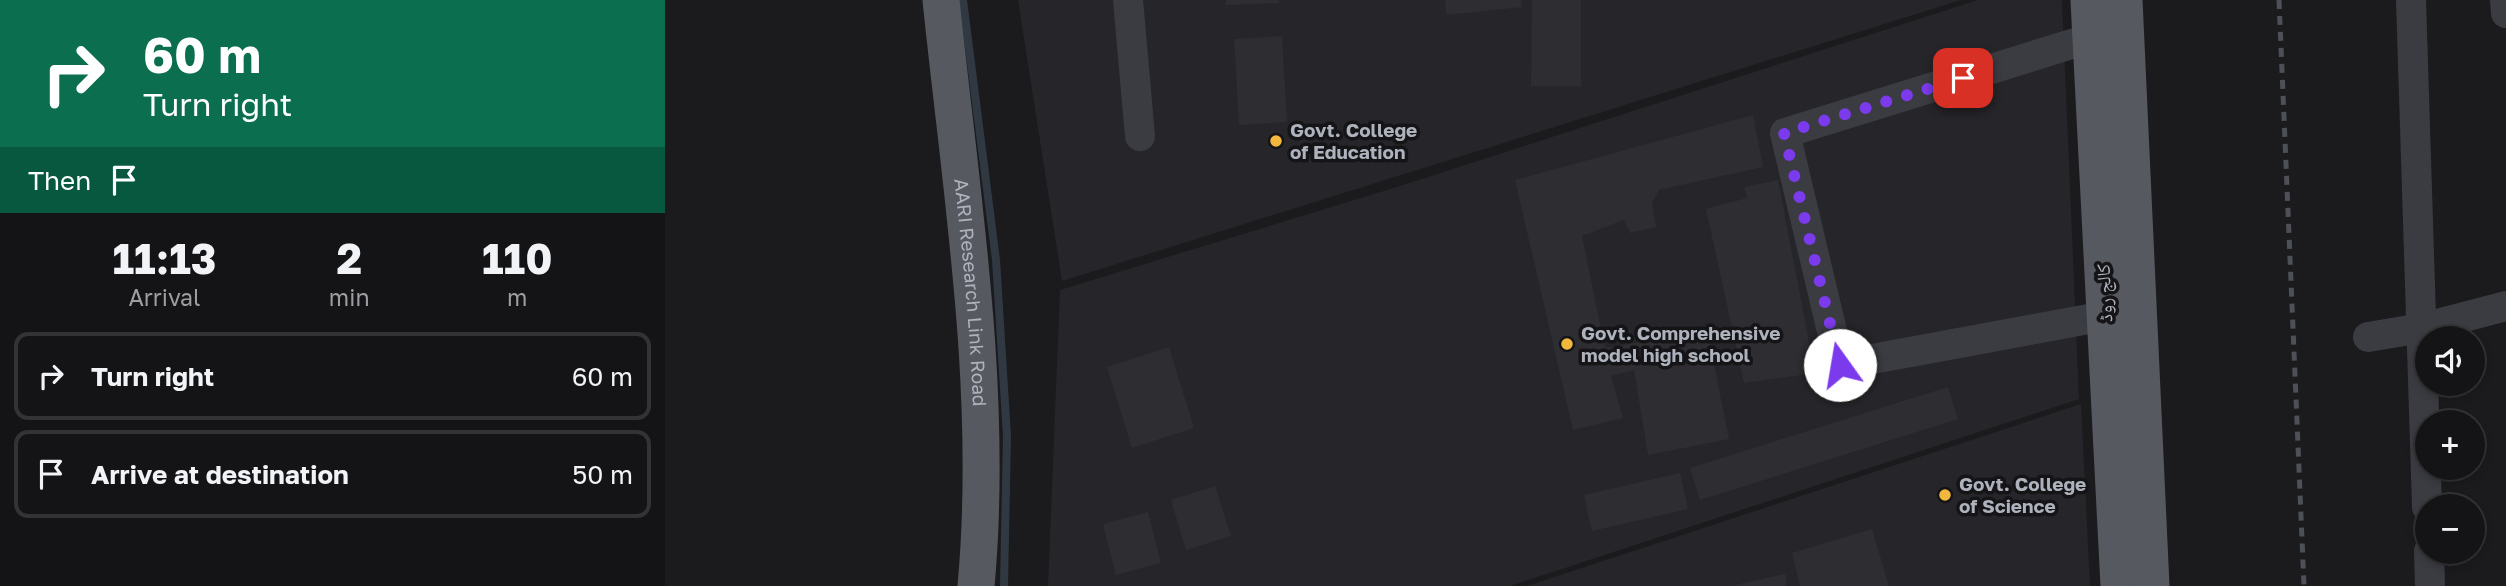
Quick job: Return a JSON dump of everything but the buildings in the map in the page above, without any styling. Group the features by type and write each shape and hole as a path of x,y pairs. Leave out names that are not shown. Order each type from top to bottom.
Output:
{"main road":[{"name":"AARI Research Link Road","path":"941,0 975,342 980,428 980,543 976,586"},
{"name":"کالج روڈ","path":"2089,0 2119,586"},
{"name":"کالج روڈ","path":"2123,0 2151,586"}],"street":[{"path":"1128,0 1140,136"},
{"path":"2411,0 2421,326"},
{"path":"2505,0 2506,13"},
{"path":"2091,38 1784,133 1840,365 2105,316"},
{"path":"2429,326 2506,306"},
{"path":"2368,337 2415,329"},
{"path":"2423,396 2427,494"},
{"path":"2429,564 2430,586"}],"shaded area":[{"name":"Govt. College of Education","path":"1018,0 1961,0 1062,281"},
{"name":"Govt. Comprehensive model high school","path":"1978,0 2062,0 2079,399 1510,586 1048,586 1060,290 1400,186"},
{"name":"Govt. College of Science","path":"2081,404 2090,586 1527,586"}],"waterway":[{"path":"963,0 996,260 1007,436 1004,586"}],"railway":[{"path":"2279,0 2304,586"}],"place":[{"name":"Govt. College of Education","path":"1276,141"},
{"name":"Govt. Comprehensive model high school","path":"1567,344"},
{"name":"Govt. College of Science","path":"1945,495"}],"route":[{"path":"1840,365 1784,133 1963,78"}]}
